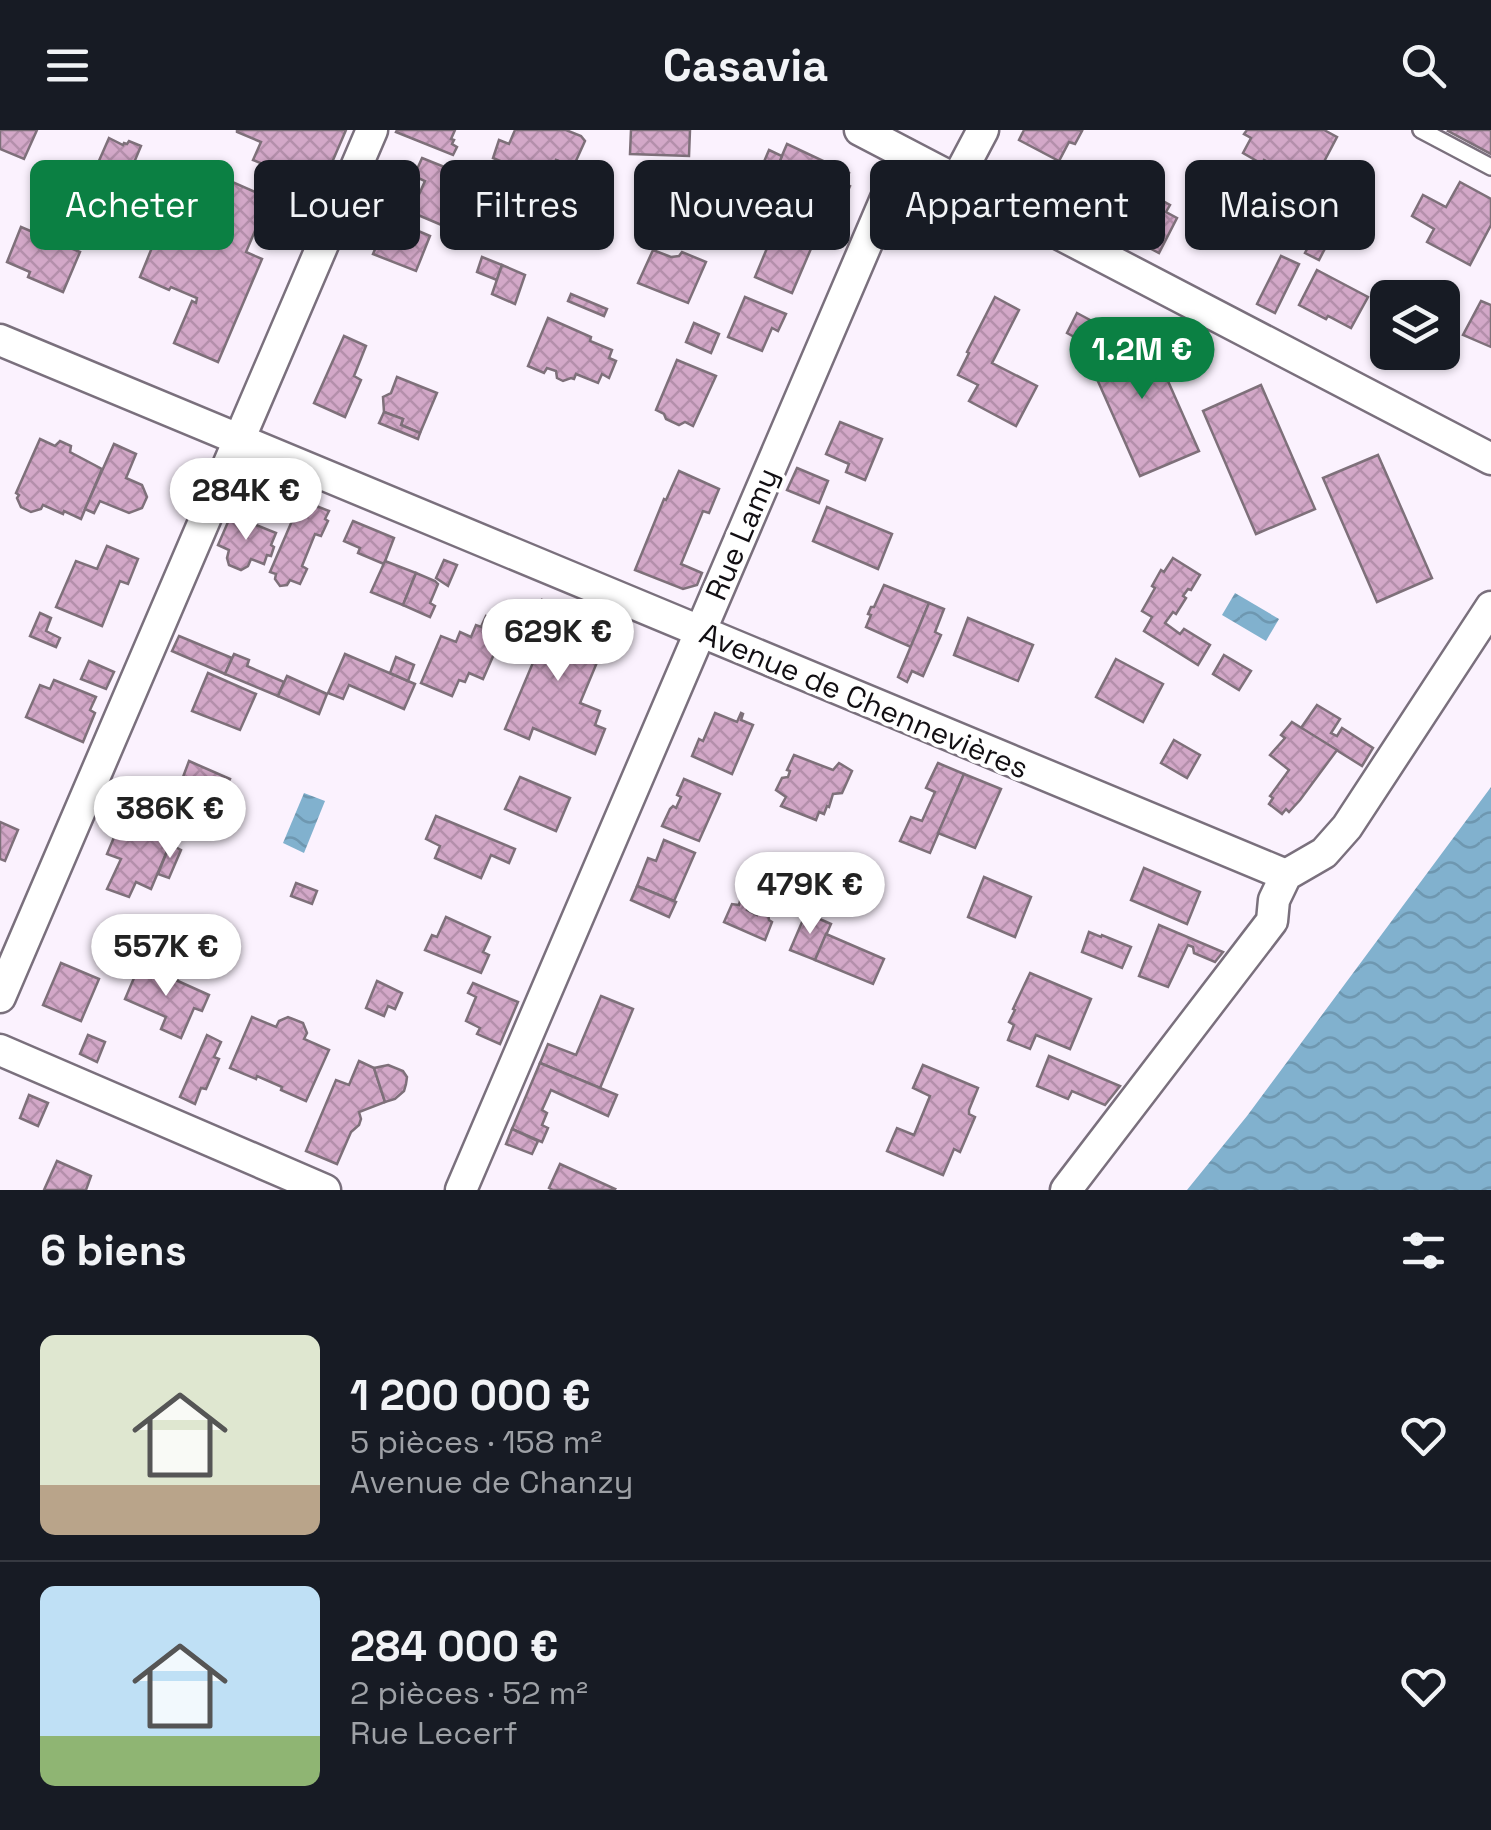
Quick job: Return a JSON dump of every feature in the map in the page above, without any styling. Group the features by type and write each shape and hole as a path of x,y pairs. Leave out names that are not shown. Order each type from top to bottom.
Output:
{"street":[{"path":"0,997 372,130"},
{"path":"860,130 916,160"},
{"path":"967,160 983,130"},
{"name":"Rue Lamy","path":"461,1190 905,154"},
{"path":"1089,250 1491,459"},
{"name":"Avenue de Chennevières","path":"0,340 1286,876"},
{"path":"1066,1190 1272,921 1274,900 1286,876 1324,853 1347,827 1491,608"},
{"path":"0,1050 324,1190"}],"lane":[{"path":"1422,130 1491,168"}],"water":[{"path":"1235,593 1279,619 1266,641 1222,615"},
{"path":"1491,787 1491,1190 1187,1190 1247,1116"},
{"path":"304,793 325,801 304,853 283,843"}],"building":[{"path":"0,130 37,130 24,159 0,149"},
{"path":"346,130 333,160 254,160 253,160 261,142 237,132"},
{"path":"397,130 455,130 451,139 457,147 453,155"},
{"path":"515,130 566,130 585,141 576,160 493,158 499,140 509,144"},
{"path":"631,130 690,130 689,156 630,154"},
{"path":"1024,130 1082,131 1075,144 1069,142 1060,160 1019,140"},
{"path":"1247,130 1324,130 1337,137 1325,160 1255,160 1243,153 1251,138 1244,134"},
{"path":"1491,130 1491,154 1448,131"},
{"path":"109,138 123,145 129,141 141,146 135,160 99,160"},
{"path":"787,144 821,160 780,160"},
{"path":"769,150 782,156 780,160 765,160"},
{"path":"422,158 440,165 440,224 420,216 420,192 425,181 420,179"},
{"path":"1460,182 1491,199 1491,225 1470,265 1427,242 1434,229 1412,216 1423,195 1446,207"},
{"path":"234,183 254,191 254,233 246,252 262,259 218,362 174,343 192,301 196,303 197,298 140,277 151,250 234,250"},
{"path":"1165,202 1170,205 1166,212 1177,218 1165,241"},
{"path":"21,227 30,231 30,250 80,252 63,292 28,277 30,272 7,262"},
{"path":"420,232 430,236 416,271 373,254 375,250 420,250"},
{"path":"653,250 671,257 682,252 706,262 688,303 638,283"},
{"path":"766,250 810,250 792,293 755,277"},
{"path":"1307,250 1324,250 1319,260 1305,253"},
{"path":"1281,256 1299,264 1275,313 1257,304"},
{"path":"482,257 502,265 497,280 477,272"},
{"path":"502,265 525,275 515,304 492,294"},
{"path":"1317,270 1368,297 1351,328 1299,305"},
{"path":"571,294 607,309 604,316 568,301"},
{"path":"745,297 786,314 778,331 772,328 762,351 728,337"},
{"path":"995,297 1019,310 992,363 1037,386 1016,426 969,401 978,385 958,375"},
{"path":"1481,301 1491,305 1491,347 1463,335"},
{"path":"1077,313 1090,320 1080,340 1067,333"},
{"path":"548,318 612,350 609,358 616,361 609,378 602,374 598,383 576,374 574,379 563,381 557,378 556,371 547,368 544,373 528,366"},
{"path":"694,323 719,334 711,353 686,342"},
{"path":"1144,327 1199,451 1140,476 1085,352"},
{"path":"344,336 366,346 354,376 361,380 345,417 314,403"},
{"path":"677,360 716,376 693,426 685,422 679,425 656,410"},
{"path":"397,377 437,393 420,433 401,425 403,419 384,412 383,397 391,393"},
{"path":"1261,385 1315,509 1256,534 1203,411"},
{"path":"384,412 403,419 401,425 420,433 418,439 379,423"},
{"path":"840,422 882,439 865,480 846,472 849,464 826,454"},
{"path":"40,439 55,446 60,441 71,446 70,452 102,469 81,519 43,505 31,512 21,507 16,493"},
{"path":"114,444 136,454 126,478 142,485 147,497 142,508 129,513 100,501 94,513 85,509"},
{"path":"1378,455 1432,578 1377,602 1323,478"},
{"path":"797,468 828,481 819,503 787,490"},
{"path":"679,471 719,489 709,513 703,511 681,564 702,573 697,585 683,589 635,570"},
{"path":"301,500 329,511 325,519 328,521 321,536 315,534 302,566 307,569 300,584 290,580 280,586 276,574 270,572"},
{"path":"827,507 892,534 878,569 813,541"},
{"path":"231,515 276,533 271,556 267,555 264,564 251,559 241,570 229,565 229,550 218,545"},
{"path":"353,521 394,538 384,564 358,553 360,548 344,541"},
{"path":"107,546 138,559 128,584 120,581 102,626 56,607 76,561 97,569"},
{"path":"1173,558 1200,575 1183,596 1186,598 1176,614 1173,612 1165,623 1180,634 1184,629 1210,645 1198,665 1144,631 1152,617 1142,611 1161,570 1164,572"},
{"path":"444,560 457,565 448,586 436,578"},
{"path":"385,561 416,573 403,605 371,592"},
{"path":"416,573 438,584 430,603 435,606 430,617 403,605"},
{"path":"884,585 929,603 911,647 866,627 871,607"},
{"path":"542,600 584,618 571,649 598,660 580,703 600,711 595,725 605,729 595,754 533,728 529,739 505,729 543,639 528,633"},
{"path":"929,603 944,609 935,632 941,635 923,676 912,671 907,682 898,677"},
{"path":"40,613 51,618 46,631 60,638 56,647 30,636"},
{"path":"486,616 492,619 487,630 502,636 483,679 469,673 465,682 459,680 452,696 421,683 441,636 456,642 460,632 471,637"},
{"path":"968,618 1033,645 1018,681 954,655"},
{"path":"179,636 232,658 225,674 172,651"},
{"path":"234,654 249,660 247,666 284,682 278,696 225,674"},
{"path":"345,654 415,684 404,709 349,685 343,699 328,693"},
{"path":"1224,655 1251,671 1239,690 1213,674"},
{"path":"396,657 414,665 408,681 390,673"},
{"path":"1116,659 1163,684 1143,722 1096,697"},
{"path":"89,661 114,672 106,689 81,679"},
{"path":"208,673 256,694 240,730 192,711"},
{"path":"287,676 327,694 319,714 278,696"},
{"path":"54,680 96,697 90,710 95,713 83,742 26,717 40,685 50,689"},
{"path":"1317,705 1340,719 1331,733 1337,736 1342,728 1373,748 1362,766 1301,728"},
{"path":"715,713 737,722 741,713 741,720 753,725 732,774 692,756"},
{"path":"1292,722 1337,750 1300,800 1282,814 1269,804 1273,798 1270,796 1289,770 1270,755 1285,738 1281,735"},
{"path":"1174,740 1200,755 1187,778 1161,763"},
{"path":"794,755 833,770 839,763 852,771 842,793 833,794 829,807 824,814 819,812 816,820 781,806 786,797 776,790 782,778 788,777"},
{"path":"189,761 230,779 210,824 173,807"},
{"path":"938,763 964,774 930,853 900,841 911,817 922,821 935,792 926,788"},
{"path":"964,774 1001,789 975,848 938,833"},
{"path":"520,777 570,798 556,831 505,809"},
{"path":"684,779 720,794 699,841 662,826 670,809 676,808"},
{"path":"114,785 142,796 129,827 101,816"},
{"path":"436,816 515,849 509,863 491,855 481,878 435,858 440,846 426,839"},
{"path":"0,822 18,830 5,861 0,859"},
{"path":"120,823 170,844 151,889 136,882 129,897 107,889 121,859 107,854"},
{"path":"664,840 695,853 674,901 637,886 648,858 656,861"},
{"path":"170,844 181,850 169,878 158,874"},
{"path":"1144,868 1200,892 1187,924 1131,900"},
{"path":"984,877 1031,897 1015,937 968,917"},
{"path":"296,883 317,891 312,904 291,896"},
{"path":"637,886 676,902 669,917 631,900"},
{"path":"740,901 757,915 759,909 768,913 772,922 765,940 724,922 732,904 739,905"},
{"path":"806,913 831,924 815,960 790,950"},
{"path":"446,917 490,937 483,952 489,955 481,973 425,950 432,935 437,937"},
{"path":"1159,925 1223,952 1215,962 1194,953 1188,945 1168,987 1139,976"},
{"path":"1089,932 1131,947 1122,968 1082,952"},
{"path":"826,934 884,959 873,984 815,960"},
{"path":"168,960 183,966 177,980 162,974"},
{"path":"61,963 99,979 81,1021 43,1005"},
{"path":"140,964 209,995 202,1011 194,1008 181,1038 161,1029 166,1017 125,999"},
{"path":"1030,973 1091,999 1070,1049 1036,1035 1030,1049 1008,1040 1014,1025 1009,1022 1013,1009"},
{"path":"377,981 402,993 395,1009 388,1006 384,1016 366,1008"},
{"path":"473,983 518,1002 500,1044 477,1034 480,1028 466,1021 476,997 468,993"},
{"path":"601,996 633,1009 600,1088 540,1063 548,1044 576,1055"},
{"path":"252,1017 276,1027 288,1017 303,1023 307,1033 304,1039 329,1050 306,1101 257,1076 256,1079 230,1068"},
{"path":"88,1035 105,1042 97,1062 80,1054"},
{"path":"207,1035 221,1042 214,1057 219,1059 195,1104 180,1097"},
{"path":"1049,1056 1120,1086 1105,1105 1072,1091 1068,1099 1037,1086"},
{"path":"359,1061 374,1068 385,1102 359,1112 359,1125 351,1132 337,1164 306,1151 336,1080 349,1085"},
{"path":"540,1063 617,1095 608,1116 551,1090 542,1110 547,1113 542,1125 548,1128 542,1142 512,1129"},
{"path":"388,1065 407,1077 404,1091 385,1102 374,1068"},
{"path":"923,1065 978,1088 969,1110 975,1117 960,1152 954,1149 943,1175 887,1151 897,1128 914,1135 930,1096 913,1088"},
{"path":"29,1095 48,1103 38,1126 20,1118"},
{"path":"512,1129 538,1141 532,1154 506,1144"},
{"path":"57,1161 91,1176 86,1190 44,1190"},
{"path":"560,1164 615,1189 553,1190 549,1188"}]}
